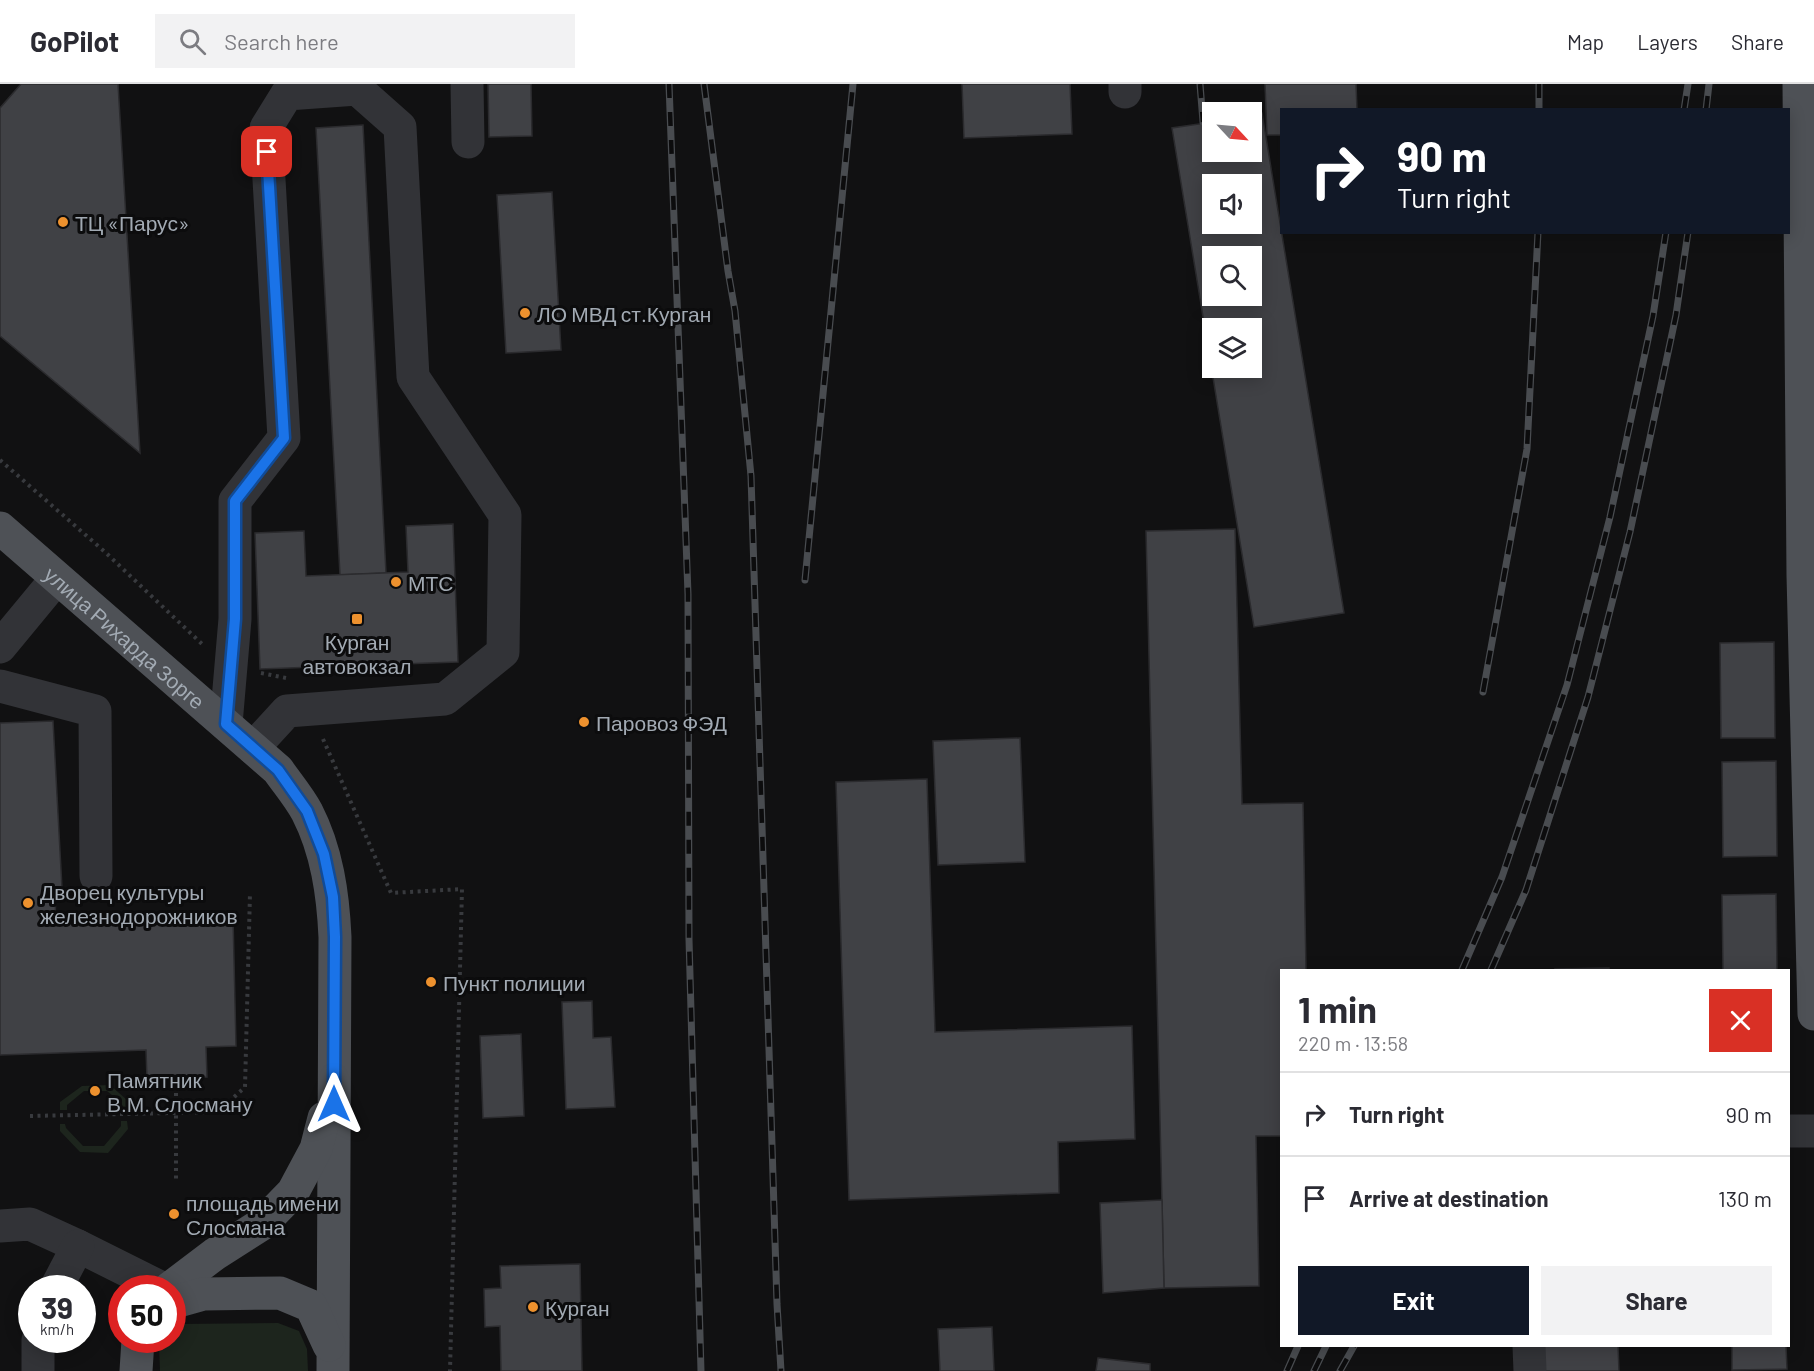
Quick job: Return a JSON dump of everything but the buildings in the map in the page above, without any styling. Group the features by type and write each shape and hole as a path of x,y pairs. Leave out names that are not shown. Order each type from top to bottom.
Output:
{"main road":[{"path":"1799,84 1809,574 1814,1014"},
{"name":"улица Рихарда Зорге","path":"0,528 278,770 307,811 324,854 333,897 334,1082"},
{"path":"186,1276 262,1224 293,1192 316,1149 334,1082"},
{"path":"333,1361 334,1082"},
{"path":"186,1299 203,1294 280,1293 311,1306 333,1361"},
{"path":"136,1371 137,1353"}],"lane":[{"path":"467,84 468,142"},
{"path":"226,724 235,619 235,501 284,438 266,128 287,94 357,89 400,127 413,377 505,515 503,652 445,699 287,711 253,748"},
{"path":"0,647 57,578"},
{"path":"0,686 95,711 96,876"},
{"path":"1790,1131 1814,1131"},
{"path":"0,1226 30,1224 136,1275"},
{"path":"63,1275 78,1246"},
{"path":"1528,1347 1530,1371"},
{"path":"38,1353 39,1371"}],"path":[{"path":"0,460 105,552 211,653 231,667 296,680 391,893 462,889 450,1371"},
{"path":"30,1116 218,1112 245,1087 250,893"},
{"path":"176,1078 176,1179"}],"shaded area":[{"path":"110,1085 128,1101 128,1107 122,1108 122,1103 107,1091 84,1091 67,1105 67,1110 60,1110 60,1102 82,1086"},
{"path":"121,1121 127,1121 128,1129 108,1153 80,1152 60,1131 60,1124 65,1124 83,1146 104,1146 121,1126"},
{"path":"278,1323 299,1331 307,1349 308,1371 160,1371 159,1353 186,1353 186,1324"}],"railway":[{"path":"669,84 688,594 689,939 701,1371"},
{"path":"704,84 735,311 751,476 781,1371"},
{"path":"805,580 853,84"},
{"path":"1200,84 1202,109"},
{"path":"1539,84 1539,108"},
{"path":"1684,108 1688,84"},
{"path":"1706,108 1709,84"},
{"path":"1483,692 1527,449 1538,234"},
{"path":"1462,969 1502,877 1567,685 1610,517 1653,316 1666,234"},
{"path":"1491,969 1526,890 1588,697 1630,532 1676,315 1688,234"},
{"path":"1287,1371 1298,1347"},
{"path":"1314,1371 1326,1347"},
{"path":"1340,1371 1353,1347"}],"place":[{"name":"ТЦ «Парус»","path":"63,222"},
{"name":"ЛО МВД ст.Курган","path":"525,313"},
{"name":"МТС","path":"396,582"},
{"name":"Курган автовокзал","path":"357,619"},
{"name":"Паровоз ФЭД","path":"584,722"},
{"name":"Дворец культуры железнодорожников","path":"28,903"},
{"name":"Пункт полиции","path":"431,982"},
{"name":"Памятник В.М. Слосману","path":"95,1091"},
{"name":"площадь имени Слосмана","path":"174,1214"},
{"name":"Курган","path":"533,1307"}],"route":[{"path":"267,152 284,438 235,501 235,619 226,724 278,770 307,811 324,854 333,897 335,937 334,1104"}]}
